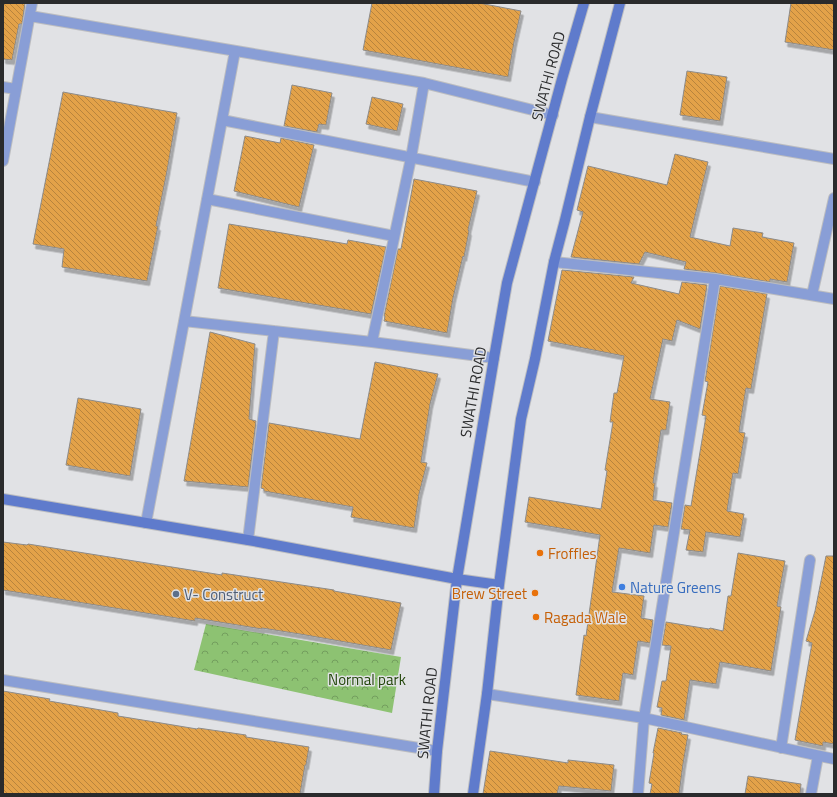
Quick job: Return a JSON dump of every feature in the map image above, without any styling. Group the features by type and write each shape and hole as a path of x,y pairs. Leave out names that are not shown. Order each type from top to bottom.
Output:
{"street":[{"path":"3,161 32,3"},
{"name":"SWATHI ROAD","path":"434,794 437,750 457,579 507,283 584,3"},
{"path":"473,794 488,694 499,584 521,419 535,359 554,262 566,220 590,117 620,3"},
{"path":"30,16 424,83 553,115"},
{"path":"146,523 235,51"},
{"path":"372,342 411,158 424,83"},
{"path":"3,87 16,89"},
{"path":"590,117 834,159"},
{"path":"222,120 535,182"},
{"path":"812,295 834,198"},
{"path":"207,199 394,236"},
{"path":"554,262 715,280 834,299"},
{"path":"638,794 644,718 715,280"},
{"path":"184,321 372,342 494,358"},
{"path":"248,540 274,331"},
{"path":"3,499 248,540 457,579 499,584"},
{"path":"781,748 810,560"},
{"path":"3,680 437,750"},
{"path":"488,694 644,718 834,759"},
{"path":"811,794 818,756"}],"green space":[{"name":"Normal park","path":"206,624 401,657 392,713 194,670"}],"building":[{"path":"3,3 25,3 22,24 19,24 12,60 3,59"},
{"path":"372,3 479,3 521,11 508,77 363,50"},
{"path":"791,3 834,3 834,50 785,42"},
{"path":"687,71 727,77 720,121 680,115"},
{"path":"292,85 332,93 326,125 319,124 317,132 284,126"},
{"path":"63,92 177,113 147,281 62,267 64,249 33,244"},
{"path":"372,97 403,104 397,131 366,124"},
{"path":"245,136 280,143 281,138 314,145 299,207 234,191"},
{"path":"675,154 708,162 690,237 730,246 733,228 763,233 762,237 794,243 787,282 770,279 770,282 684,269 686,262 645,252 639,264 571,257 583,212 577,210 588,166 667,185"},
{"path":"414,179 477,191 468,230 464,257 463,256 453,298 447,333 384,321 398,249 401,249"},
{"path":"229,224 347,244 348,240 386,247 371,314 218,288"},
{"path":"562,270 634,277 631,283 679,294 682,282 707,285 700,329 677,320 672,341 663,339 650,399 670,402 666,430 661,430 653,483 655,483 653,500 672,503 668,527 654,525 650,553 619,548 612,592 644,596 641,618 653,620 650,643 638,641 633,675 623,673 619,701 576,695 600,535 525,522 529,497 601,509 607,471 605,470 613,422 610,422 614,393 617,393 624,356 548,341"},
{"path":"720,286 767,294 751,389 746,388 739,432 745,433 738,474 733,473 727,511 744,514 740,537 706,532 703,552 686,550 690,530 681,529 685,505 691,506 706,416 702,415 708,382 705,381"},
{"path":"210,332 255,344 249,419 256,421 248,487 184,481"},
{"path":"375,362 438,374 430,404 421,462 427,463 419,494 414,528 351,517 353,507 264,491 264,489 261,488 269,423 360,439"},
{"path":"78,398 141,409 130,476 66,465"},
{"path":"3,542 28,544 222,575 222,573 334,590 401,603 391,650 262,628 195,618 195,621 3,590"},
{"path":"738,553 785,561 777,606 781,607 771,671 720,662 716,684 690,680 684,720 661,715 662,708 657,707 662,681 666,681 671,646 662,645 666,622 723,631 728,596 731,596"},
{"path":"826,556 834,556 834,744 823,742 823,746 795,740 812,643 806,641 815,611"},
{"path":"3,691 118,713 118,716 197,729 246,735 246,737 309,747 300,794 3,794"},
{"path":"658,728 688,735 679,794 650,794 652,784 649,783"},
{"path":"490,751 568,763 568,760 614,765 611,791 559,786 557,794 483,794"},
{"path":"748,776 801,784 800,794 745,794"}],"place":[{"name":"Froffles","path":"540,553"},
{"name":"Nature Greens","path":"622,587"},
{"name":"Brew Street","path":"535,593"},
{"name":"V- Construct","path":"176,594"},
{"name":"Ragada Wale","path":"536,617"}]}
